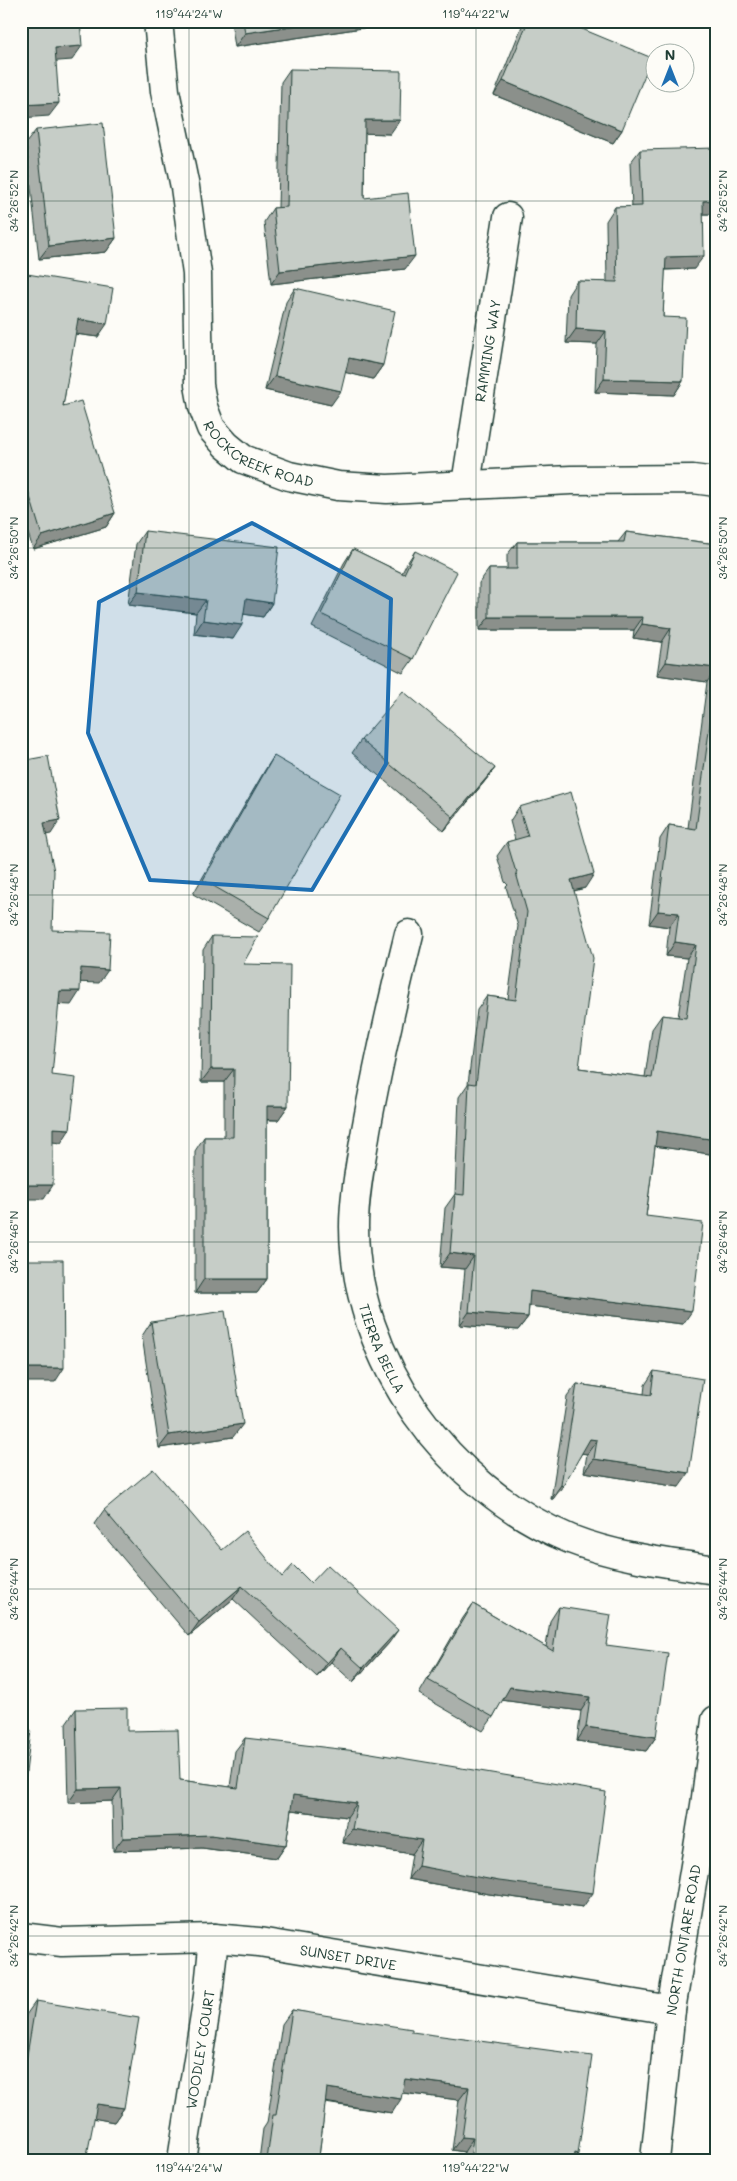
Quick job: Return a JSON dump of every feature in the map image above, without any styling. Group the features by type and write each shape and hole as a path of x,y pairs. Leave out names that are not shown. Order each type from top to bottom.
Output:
{"street":[{"name":"ROCKCREEK ROAD","path":"158,21 165,91 185,187 197,274 200,386 203,407 211,428 226,446 243,459 289,476 338,486 387,489 572,480 693,479 716,482"},
{"name":"RAMMING WAY","path":"466,484 508,218"},
{"name":"TIERRA BELLA","path":"409,934 380,1054 358,1180 354,1226 357,1272 366,1306 389,1368 408,1402 444,1449 487,1491 519,1512 570,1538 625,1556 716,1570"},
{"name":"NORTH ONTARE ROAD","path":"655,2160 671,2010 706,1805 716,1720"},
{"name":"SUNSET DRIVE","path":"21,1937 62,1942 214,1938 260,1942 671,2010"},
{"name":"WOODLEY COURT","path":"182,2160 208,1996 214,1938"}],"highlighted area":[{"path":"252,523 391,599 386,764 312,890 150,880 88,733 99,602"}],"building":[{"path":"21,21 80,21 82,46 55,48 59,103 21,105"},
{"path":"243,21 325,21 245,33"},
{"path":"528,21 563,21 644,55 644,77 622,130 503,81"},
{"path":"290,69 401,71 400,120 365,120 364,198 408,193 415,256 280,271 273,208 287,207"},
{"path":"103,123 116,238 49,246 36,130"},
{"path":"716,148 716,200 703,201 704,256 666,257 663,317 686,318 683,381 604,379 606,331 576,329 577,281 617,282 615,207 642,206 640,150"},
{"path":"21,273 113,288 107,324 78,319 63,406 81,401 115,513 42,536 21,467"},
{"path":"295,288 395,311 383,365 349,358 341,391 275,376"},
{"path":"145,531 279,547 272,603 246,599 242,625 203,620 206,600 138,592"},
{"path":"626,532 716,544 716,668 666,662 671,628 642,624 643,617 489,617 489,569 517,569 517,542 624,542"},
{"path":"353,549 404,574 415,551 457,572 413,659 321,614"},
{"path":"716,678 716,1140 657,1131 646,1216 703,1223 692,1311 530,1291 528,1317 469,1312 474,1256 450,1253 455,1194 464,1195 469,1083 476,1084 487,996 516,1000 527,912 517,871 507,842 528,836 519,807 571,792 594,874 571,880 593,958 579,1068 652,1078 662,1015 686,1018 696,945 675,942 679,913 658,911 669,825 696,829"},
{"path":"403,691 495,768 453,817 361,740"},
{"path":"48,756 60,820 44,823 54,871 52,930 110,932 108,970 81,968 80,991 60,991 52,1075 76,1078 70,1129 53,1128 53,1185 25,1185 26,1260 63,1260 64,1368 21,1368 21,761"},
{"path":"274,756 340,794 269,918 203,880"},
{"path":"212,936 258,937 243,964 290,965 288,1106 267,1106 267,1279 204,1279 204,1137 233,1137 234,1069 211,1069"},
{"path":"225,1311 243,1424 169,1435 151,1322"},
{"path":"654,1371 703,1379 689,1473 594,1459 597,1440 590,1439 563,1486 561,1485 577,1384 651,1395"},
{"path":"153,1469 222,1550 245,1531 282,1577 293,1565 311,1583 328,1565 398,1630 363,1668 341,1648 327,1663 242,1586 199,1622 104,1510"},
{"path":"473,1604 553,1651 559,1607 611,1615 606,1645 668,1653 656,1737 586,1727 590,1697 510,1687 493,1717 428,1680"},
{"path":"127,1708 127,1731 178,1730 180,1780 238,1788 245,1738 365,1752 606,1792 593,1893 499,1881 418,1866 422,1840 352,1829 357,1803 293,1795 286,1845 211,1835 123,1838 121,1788 78,1789 76,1709"},
{"path":"21,1729 31,1730 21,1815"},
{"path":"36,2001 139,2018 124,2108 97,2104 86,2160 21,2160 21,2091"},
{"path":"292,2010 412,2029 412,2032 592,2056 578,2154 575,2153 574,2160 470,2160 473,2138 462,2137 469,2087 405,2079 401,2099 327,2088 319,2157 339,2160 267,2160"}]}
